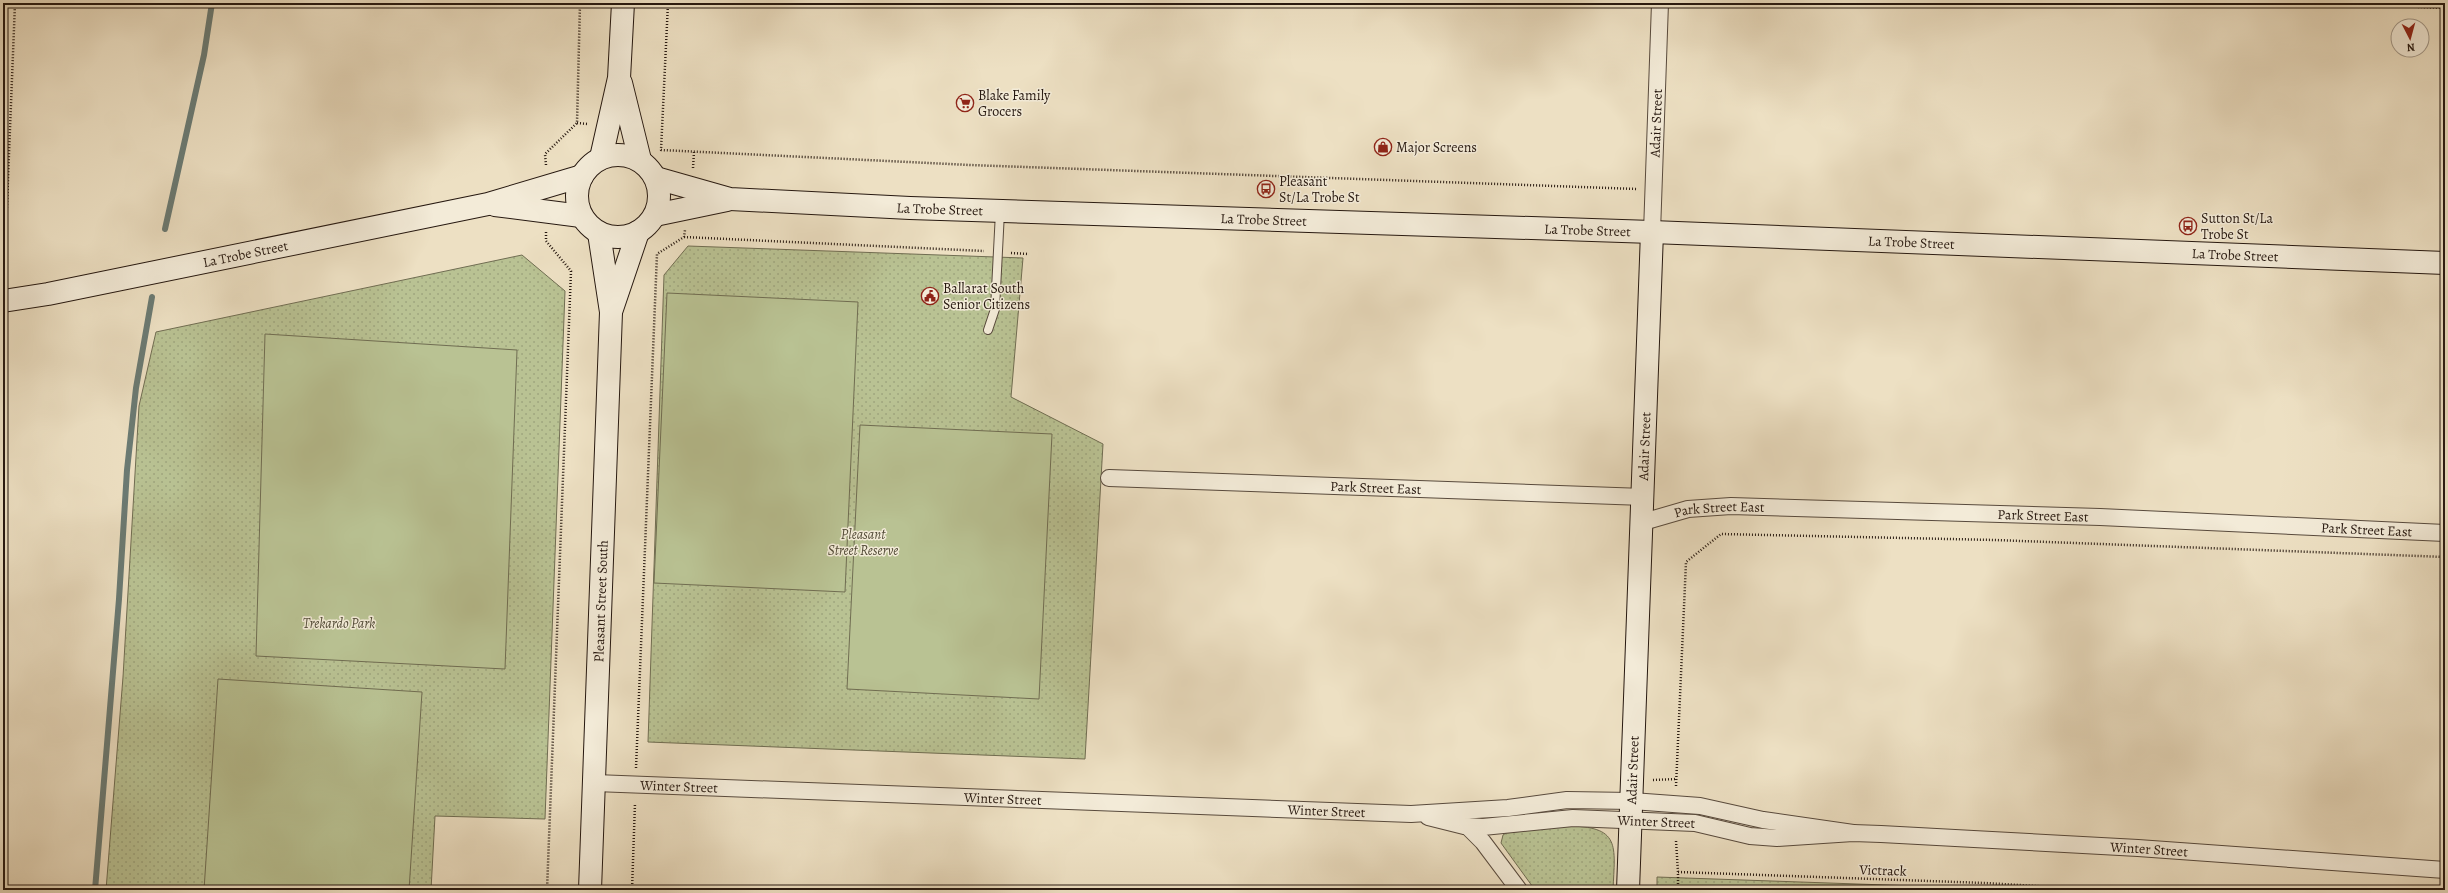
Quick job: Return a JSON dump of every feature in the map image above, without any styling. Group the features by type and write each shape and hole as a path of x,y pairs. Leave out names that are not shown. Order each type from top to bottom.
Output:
{"main road":[{"path":"601,158 620,78 623,3"},
{"path":"620,78 640,160 656,178 660,190 659,203 655,215 638,232 626,237 612,237 599,233 589,225 582,216 577,202 577,189 586,168 601,158 620,155 640,160"},
{"name":"La Trobe Street","path":"3,301 48,294 488,204 582,176"},
{"name":"La Trobe Street","path":"656,178 730,199 1000,211 1652,232 2445,263"},
{"name":"La Trobe Street","path":"655,215 730,199"},
{"name":"La Trobe Street","path":"488,204 582,216"},
{"name":"Pleasant Street South","path":"611,312 638,232"},
{"name":"Adair Street","path":"1628,890 1644,497 1652,232"},
{"name":"Pleasant Street South","path":"590,890 611,312 599,233"}],"street":[{"name":"Adair Street","path":"1652,232 1660,3"},
{"name":"Park Street East","path":"1109,478 1644,497"},
{"name":"Park Street East","path":"1643,522 1688,509 1731,506 2093,517 2445,533"},
{"name":"Winter Street","path":"595,783 1411,814 1508,808 1563,800 1632,811 1676,822 1709,826 1750,836 1777,838 1853,833"},
{"name":"Winter Street","path":"1411,814 1467,826 1491,826 1632,811 1676,804 1700,806 1763,820 1853,833 2138,848 2445,870"},
{"path":"1467,826 1483,842 1519,890"}],"lane":[{"path":"988,330 994,309 1000,211"}],"path":[{"path":"3,301 15,3"},
{"path":"545,154 577,123 580,3"},
{"path":"668,3 661,150 1384,181 1636,190 1654,188"},
{"path":"2316,3 2445,8"},
{"path":"577,123 593,124"},
{"path":"693,168 694,152"},
{"path":"684,237 686,226"},
{"path":"546,229 546,241 571,271 547,890"},
{"path":"632,890 657,254 684,237 1029,254"},
{"path":"1676,804 1686,562 1721,534 1995,540 2445,557"},
{"path":"1676,822 1678,890"},
{"name":"Victrack","path":"1678,872 1985,883 2104,890"}],"green space":[{"name":"Pleasant Street Reserve","path":"688,246 1023,258 1011,397 1103,444 1085,759 648,742 664,275"},
{"name":"Trekardo Park","path":"522,255 565,291 545,819 435,816 431,890 106,890 123,677 139,406 156,332"},
{"path":"667,293 858,302 845,592 654,583"},
{"path":"265,334 517,350 505,669 256,656"},
{"path":"860,425 1052,434 1039,699 847,689"},
{"path":"218,679 422,692 409,890 204,890"},
{"path":"1566,826 1584,827 1606,834 1611,841 1614,850 1613,890 1535,890 1501,843 1503,835 1506,833"},
{"path":"1657,877 2029,890 1657,890"}],"waterway":[{"path":"165,229 204,55 212,3"},
{"path":"95,890 119,599 127,470 136,388 152,297"}],"place":[{"name":"Blake Family Grocers","path":"965,103"},
{"name":"Major Screens","path":"1383,147"},
{"name":"Pleasant St/La Trobe St","path":"1266,189"},
{"name":"Sutton St/La Trobe St","path":"2188,226"},
{"name":"Ballarat South Senior Citizens","path":"930,296"}]}
